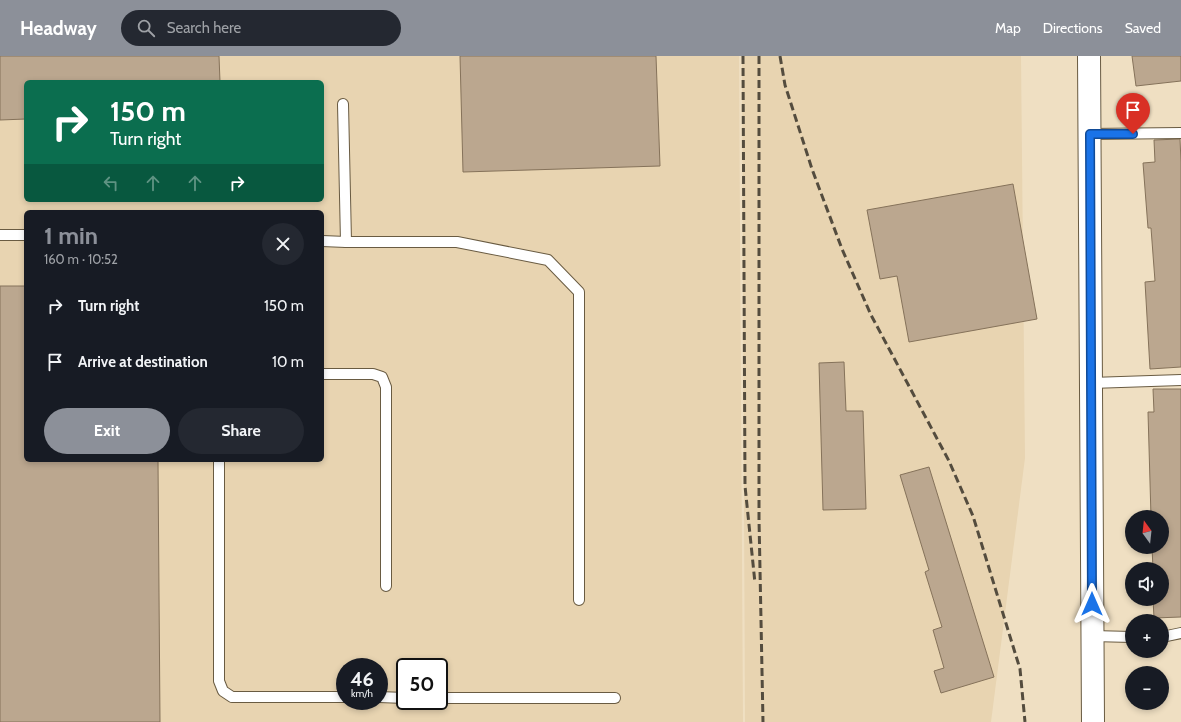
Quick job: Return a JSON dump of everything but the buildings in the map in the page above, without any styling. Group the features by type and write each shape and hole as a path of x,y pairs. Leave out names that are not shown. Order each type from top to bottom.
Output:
{"main road":[{"path":"1089,56 1093,722"}],"lane":[{"path":"343,104 346,242"},
{"path":"1090,134 1181,133"},
{"path":"0,235 24,235"},
{"path":"324,241 457,242 548,260 579,292 578,600"},
{"path":"324,374 373,374 382,377 386,387 386,586"},
{"path":"1091,382 1181,380"},
{"path":"219,462 219,681 223,691 232,697 336,697"},
{"path":"1169,636 1181,633"},
{"path":"1092,636 1125,636"},
{"path":"448,698 615,698"}],"shaded area":[{"path":"0,56 739,56 743,722 0,722"},
{"path":"742,56 1021,56 1025,458 991,722 745,722"}],"railway":[{"path":"743,56 745,486 755,583"},
{"path":"759,56 759,519 763,722"},
{"path":"780,56 785,85 812,169 842,249 871,315 949,461 973,516 1020,669 1025,722"}],"route":[{"path":"1092,604 1090,134 1133,134"}]}
